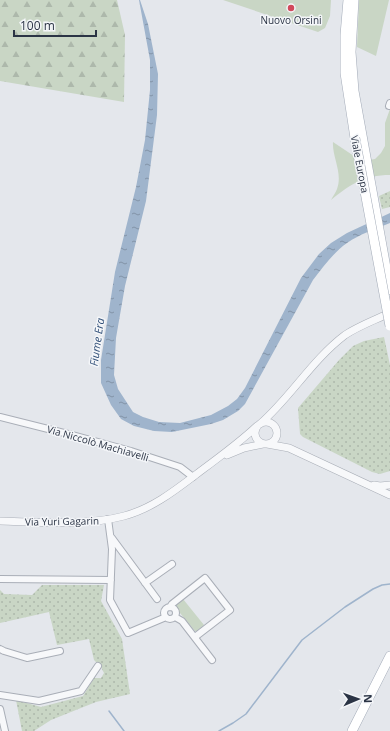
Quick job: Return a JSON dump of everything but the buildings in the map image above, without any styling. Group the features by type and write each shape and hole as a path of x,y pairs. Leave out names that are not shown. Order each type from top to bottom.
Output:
{"main road":[{"name":"Viale Europa","path":"348,0 345,36 345,73 390,290"},
{"name":"Viale Europa","path":"354,0 352,68 359,138 390,326"},
{"path":"352,731 390,656"}],"street":[{"path":"216,460 280,406 320,359 338,341 352,331 383,316"},
{"path":"216,460 244,448 271,443 276,438 276,418 280,406"},
{"name":"Via Niccolò Machiavelli","path":"0,417 131,451 180,467 193,477"},
{"path":"290,448 281,440 276,429 270,423 267,422 259,425 256,429 256,437 260,442 290,448 390,495"},
{"name":"Via Yuri Gagarin","path":"0,521 78,522 108,519 131,514 154,504 216,460"},
{"path":"364,483 380,486 390,485"},
{"path":"108,519 112,538 110,600 128,633 166,617 169,619 175,617 182,621 212,660"},
{"path":"112,538 157,600"},
{"path":"145,584 172,564"},
{"path":"166,617 165,611 205,578 230,610 195,637"},
{"path":"0,579 111,580"},
{"path":"170,607 176,612 175,617"},
{"path":"0,649 4,652 27,658 60,651"},
{"path":"0,695 39,701 81,691 98,666"},
{"path":"0,708 1,720 6,731"}],"green space":[{"path":"0,0 117,0 125,35 124,102 0,81"},
{"path":"223,0 331,0 330,16 325,28 318,32"},
{"path":"359,0 389,0 376,56 357,47"},
{"path":"390,109 390,175 381,175 365,179 345,189 331,200 339,183 333,142 354,156 369,160 375,159 385,146 385,123"},
{"path":"390,191 390,207 382,209 379,196"},
{"path":"384,337 390,365 390,471 380,474 372,472 303,437 300,434 298,408 353,346 364,341"},
{"path":"42,585 104,585 101,601 122,639 130,694 96,702 51,720 34,731 22,731 16,700 41,707 83,696 94,678 101,678 104,673 101,667 94,660 89,639 57,645 49,612 0,623 0,590 4,594 32,595"},
{"path":"183,599 204,625 197,631 195,631 175,607 176,604"}],"water":[{"path":"139,0 148,24 158,74 157,115 146,201 125,286 116,338 114,375 118,389 133,412 159,422 180,423 211,415 228,406 237,399 245,388 301,278 319,254 331,243 347,233 390,213 390,223 362,234 347,243 333,255 313,280 245,404 238,411 223,420 172,432 154,431 134,426 121,419 111,405 101,383 101,360 115,272 136,187 145,140 150,90 150,60"}],"waterway":[{"path":"219,731 246,714 302,640 345,607 373,589 382,585 390,584"},
{"path":"109,711 124,731"}],"place":[{"name":"Nuovo Orsini","path":"291,8"}],"water label":[{"name":"Fiume Era","path":"97,342"}]}
